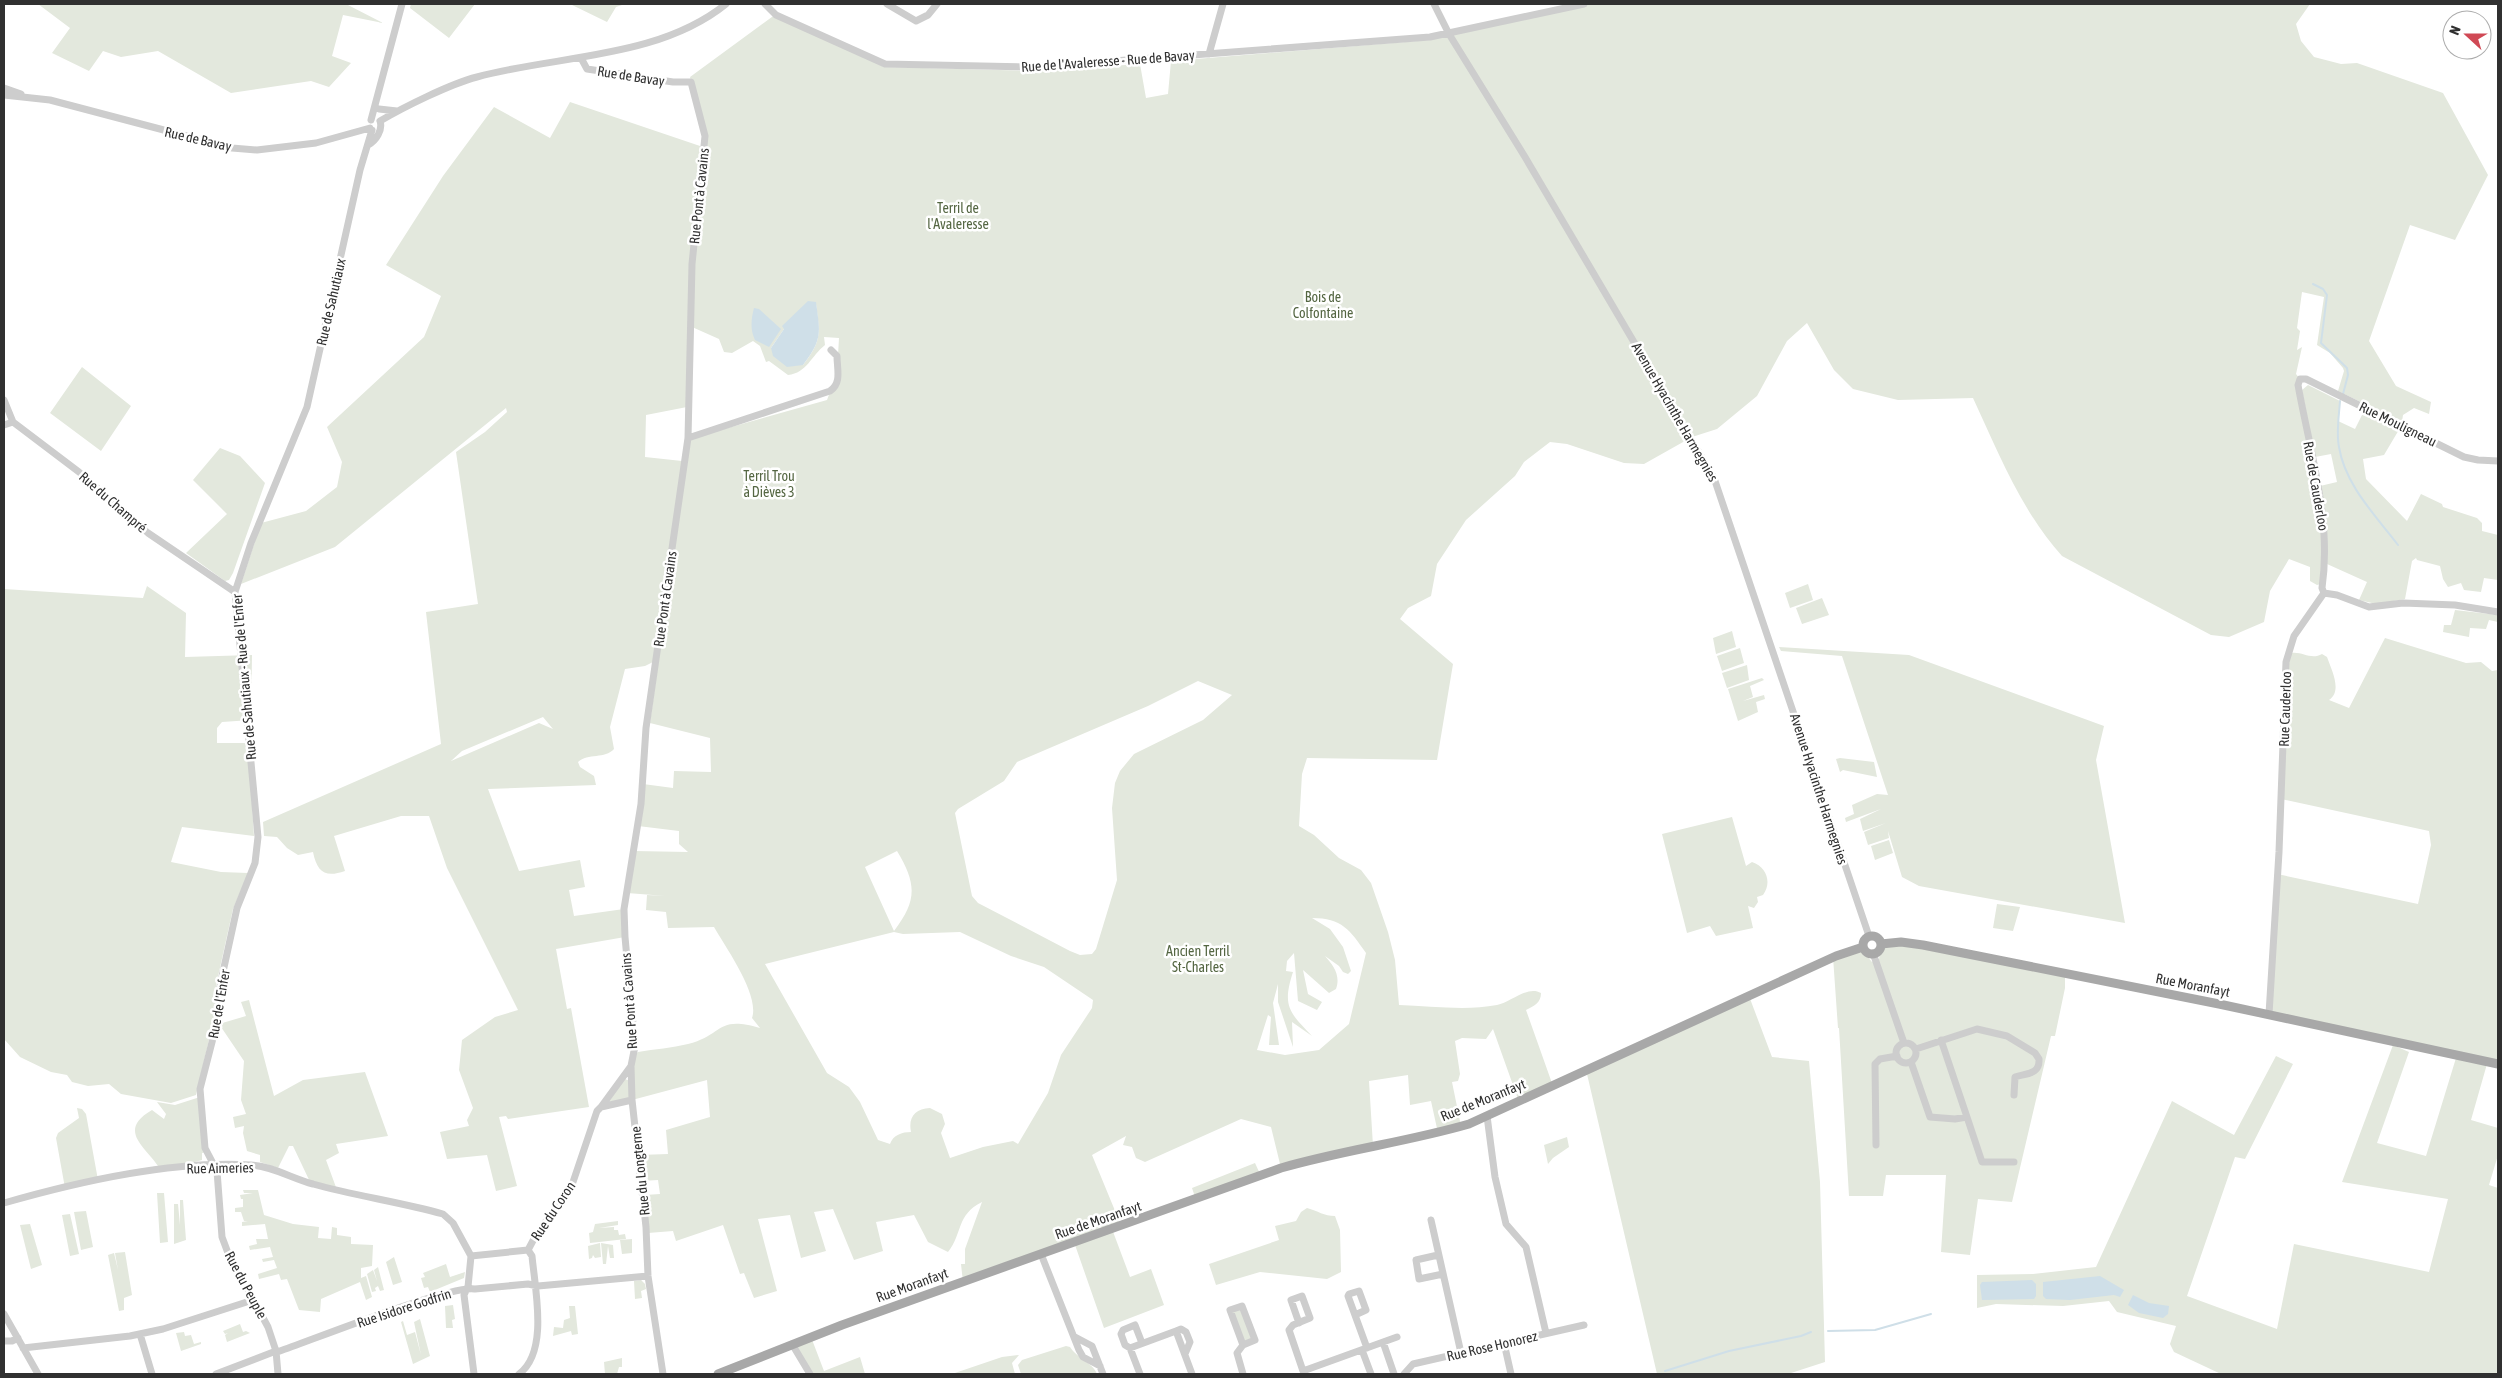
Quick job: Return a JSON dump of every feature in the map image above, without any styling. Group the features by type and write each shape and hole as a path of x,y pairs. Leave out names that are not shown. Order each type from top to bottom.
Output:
{"main road":[{"path":"1869,936 1877,937 1881,944 1878,951 1873,953 1867,952 1864,947 1865,940 1869,936"},
{"name":"Rue Moranfayt","path":"1881,944 1901,942 1923,945 2269,1014 2498,1064"},
{"name":"Rue de Moranfayt","path":"1041,1254 1281,1168 1320,1157 1438,1133 1487,1116 1836,956 1864,947"},
{"name":"Rue Moranfayt","path":"718,1374 792,1344 1041,1254"}],"street":[{"path":"374,124 402,4"},
{"path":"581,58 637,45 683,30 726,4"},
{"name":"Rue de l'Avaleresse - Rue de Bavay","path":"766,4 776,15 884,64 1034,67 1449,34 1584,4"},
{"path":"887,4 916,21 928,15 937,4"},
{"path":"1209,54 1224,4"},
{"name":"Avenue Hyacinthe Harmegnies","path":"1434,4 1449,34 1525,157 1714,478 1869,936"},
{"name":"Rue de Bavay","path":"4,95 50,100 232,148 257,150 316,143 356,131 476,77 581,58 588,70 673,82 691,82"},
{"name":"Rue Pont à Cavains","path":"601,1107 631,1066 635,1046 624,910 640,804 646,728 688,438 692,264 705,136 691,82"},
{"name":"Rue de Bavay","path":"4,88 26,97"},
{"path":"378,106 397,111"},
{"name":"Rue de Sahutiaux","path":"297,432 307,407 360,170 368,144 374,141 374,124"},
{"path":"356,131 368,144"},
{"path":"688,438 830,391 836,387 838,381 837,356 831,350"},
{"name":"Rue Mouligneau","path":"2300,379 2306,379 2464,457 2498,461"},
{"name":"Rue de Cauderloo","path":"2300,379 2298,385 2323,516 2325,543 2322,588 2324,593"},
{"path":"4,400 13,422 4,425"},
{"name":"Rue du Champré","path":"13,422 79,472 148,533 235,592"},
{"name":"Rue de Sahutiaux - Rue de l'Enfer","path":"252,871 258,837 235,592 251,543 297,432"},
{"path":"2324,593 2337,594 2369,607 2403,603 2454,606 2498,612"},
{"name":"Rue Cauderloo","path":"2269,1014 2279,852 2286,662 2294,636 2324,593"},
{"name":"Rue de l'Enfer","path":"215,1165 205,1148 200,1089 220,1011 218,998 237,908 252,871"},
{"path":"1873,953 1904,1043"},
{"path":"1916,1049 1981,1029 2007,1036 2035,1053 2039,1058 2039,1066 2034,1072 2014,1077 2014,1095"},
{"path":"1941,1040 1982,1162 2014,1162"},
{"path":"1904,1043 1910,1043 1916,1049 1915,1058 1911,1062 1902,1062 1897,1056 1897,1049 1904,1043"},
{"path":"1876,1145 1875,1064 1880,1060 1897,1056"},
{"path":"1911,1062 1930,1117 1955,1119 1967,1117"},
{"name":"Rue du Longterne","path":"631,1066 632,1100 646,1227 648,1276 663,1374"},
{"path":"601,1107 632,1100"},
{"name":"Rue du Coron","path":"519,1374 531,1361 536,1345 538,1321 532,1256 528,1250 572,1185 593,1118 601,1107"},
{"path":"1487,1116 1495,1177 1506,1224 1526,1247 1546,1333"},
{"name":"Rue Aimeries","path":"4,1202 96,1180 198,1165 253,1165 311,1184 443,1214 453,1223 471,1256"},
{"name":"Rue du Peuple","path":"215,1165 222,1237 228,1253 268,1327 276,1350 278,1374"},
{"path":"1431,1220 1461,1353"},
{"path":"474,1374 464,1295 468,1288 471,1256 528,1250"},
{"path":"1041,1254 1083,1357 1100,1366"},
{"path":"1438,1255 1416,1260 1419,1279 1443,1274"},
{"name":"Rue Isidore Godfrin","path":"216,1374 276,1350 280,1351 428,1299 468,1288 535,1286 648,1276"},
{"path":"24,1348 140,1334 253,1300"},
{"path":"1243,1345 1230,1310 1242,1306 1255,1340 1239,1348 1237,1358 1243,1374"},
{"path":"4,1314 38,1374"},
{"path":"1355,1315 1371,1374"},
{"path":"1299,1322 1289,1330 1303,1371 1397,1337"},
{"name":"Rue Rose Honorez","path":"1404,1374 1413,1364 1584,1324"},
{"path":"1139,1373 1121,1332 1134,1325 1142,1343"},
{"path":"1128,1347 1176,1331 1192,1374"},
{"path":"140,1334 152,1374"},
{"path":"1075,1337 1092,1346 1103,1374"},
{"path":"4,1341 12,1342 18,1338"},
{"path":"1383,1342 1394,1374"},
{"path":"1504,1343 1511,1374"},
{"path":"792,1344 810,1374"}],"green space":[{"path":"38,4 346,4 383,23 343,15 332,56 351,63 329,87 311,81 231,93 158,51 121,57 103,51 89,71 52,53 70,28"},
{"path":"411,4 475,4 449,38 410,8"},
{"path":"570,4 625,4 616,7 607,22"},
{"name":"Bois de Colfontaine","path":"1584,4 2310,4 2296,24 2301,41 2314,57 2341,64 2357,63 2443,93 2488,175 2455,240 2410,225 2369,341 2396,386 2431,402 2429,414 2414,408 2403,415 2402,422 2338,391 2344,371 2343,368 2330,353 2317,345 2324,297 2302,292 2297,328 2300,331 2297,350 2302,347 2296,374 2300,379 2323,516 2321,584 2317,585 2310,581 2310,567 2289,559 2270,591 2264,622 2229,637 2211,635 2062,556 2048,539 2023,501 1973,398 1898,400 1853,389 1834,370 1807,323 1787,341 1757,396 1717,429 1692,437 1644,464 1624,463 1567,444 1550,442 1524,462 1515,476 1466,520 1437,564 1431,596 1408,608 1400,619 1453,664 1437,760 1307,758 1302,774 1299,826 1314,835 1339,858 1361,870 1371,883 1388,932 1395,960 1399,1005 1461,1008 1485,1007 1497,1005 1525,992 1536,991 1541,993 1538,1002 1526,1010 1553,1086 1519,1102 1493,1029 1486,1039 1462,1038 1455,1041 1460,1074 1458,1081 1452,1082 1461,1126 1438,1133 1431,1101 1410,1105 1408,1075 1369,1081 1373,1146 1281,1168 1271,1127 1241,1119 1145,1162 1136,1158 1132,1147 1123,1145 1126,1136 1092,1155 1118,1218 1119,1226 1112,1229 1130,1277 1151,1269 1164,1305 1104,1328 1074,1242 963,1282 961,1264 965,1264 965,1249 982,1202 968,1213 948,1252 928,1242 914,1215 876,1222 883,1251 854,1260 833,1209 814,1212 826,1251 801,1258 790,1215 758,1219 777,1291 754,1298 744,1273 740,1274 723,1225 676,1241 673,1231 648,1233 645,1195 660,1194 658,1180 642,1181 639,1155 668,1154 666,1130 710,1117 707,1080 632,1100 608,1102 625,1079 630,1081 633,1056 638,1052 688,1044 700,1040 727,1025 746,1025 760,1028 752,1018 753,1008 747,985 714,927 668,928 666,912 646,910 647,895 666,896 627,893 634,851 688,852 679,844 679,831 638,826 643,784 673,788 674,771 711,772 710,738 650,723 689,439 827,400 830,392 836,389 839,338 824,337 825,345 804,368 788,375 769,361 766,362 760,346 753,341 732,353 724,352 719,339 692,327 693,266 705,133 690,77 776,14 884,67 1033,71 1140,64 1146,98 1168,94 1171,61 1430,40","holes":["808,303 816,304 819,330 817,343 803,365 771,348 784,329","1198,681 1232,695 1203,720 1134,754 1120,771 1115,783 1112,808 1117,880 1096,949 1092,954 1080,955 1070,951 978,903 972,896 955,813 958,809 1004,781 1017,762 1148,706","897,851 904,863 912,892 907,910 894,931 865,867","1312,918 1331,920 1338,923 1350,932 1366,953 1349,1024 1319,1050 1285,1055 1257,1050 1268,1015 1271,1017 1269,1045 1279,1045 1273,1003 1278,984 1278,1002 1293,1047 1292,1022 1312,1036 1298,1021 1290,1008 1288,993 1293,972 1286,971 1287,961 1294,953 1298,1001 1317,1010 1322,1002 1308,994 1303,970 1329,993 1336,989 1337,975 1325,956 1339,966 1343,972 1348,974 1351,971 1343,947 1330,929","894,932 903,934 960,932 1011,956 1044,967 1093,1000 1092,1008 1061,1055 1048,1093 1018,1144 1013,1141 983,1147 950,1158 941,1133 945,1124 942,1114 930,1108 920,1110 914,1115 910,1127 911,1132 898,1135 893,1138 890,1144 878,1140 860,1102 849,1087 827,1073 765,964"]},
{"path":"570,102 703,147 692,228 687,407 646,415 645,457 682,461 655,661 645,666 625,669 610,727 614,749 606,754 582,759 578,762 580,767 594,776 596,785 488,789 519,871 580,860 585,887 569,890 574,916 624,909 625,937 556,949 567,1009 571,1008 589,1107 508,1119 506,1116 499,1117 517,1186 496,1191 487,1155 447,1159 440,1132 469,1126 467,1120 473,1108 459,1070 462,1040 495,1017 518,1010 447,868 429,816 401,816 334,836 345,871 332,874 323,872 320,869 313,852 298,855 287,848 277,837 264,836 263,822 441,744 426,612 478,604 456,452 485,432 507,412 506,408 335,547 241,584 261,523 306,511 337,487 342,462 327,427 424,337 441,296 386,265 443,176 494,107 550,138","holes":["543,717 553,729 539,723 451,761 462,751"]},
{"path":"82,367 131,406 101,451 50,413"},
{"path":"2308,385 2340,401 2338,421 2355,429 2364,411 2400,428 2384,455 2363,459 2366,479 2407,521 2421,494 2442,504 2443,507 2477,518 2482,523 2482,531 2498,535 2498,580 2484,578 2481,592 2464,590 2461,583 2448,587 2443,579 2440,566 2417,560 2416,558 2412,561 2405,599 2376,604 2359,600 2367,582 2327,564 2326,516 2320,486 2337,482 2331,454 2315,457 2302,390"},
{"path":"220,448 240,456 265,483 233,573 229,580 225,581 186,553 227,514 193,480"},
{"path":"1808,584 1813,600 1790,608 1785,593"},
{"path":"147,586 186,613 185,657 252,655 251,720 222,722 217,728 217,743 248,743 254,836 182,827 171,862 221,872 248,873 233,909 214,997 216,1010 196,1095 171,1103 121,1094 109,1084 88,1086 72,1082 67,1075 51,1072 20,1057 4,1039 4,589 143,598"},
{"path":"1822,598 1829,615 1802,624 1796,608"},
{"path":"2455,610 2498,615 2498,622 2489,620 2486,629 2470,628 2469,637 2443,632 2444,625 2451,625"},
{"path":"1732,631 1736,647 1716,654 1713,638"},
{"path":"2385,638 2466,663 2481,662 2492,671 2498,670 2498,1064 2269,1014 2277,874 2418,904 2431,845 2429,831 2281,799 2288,654 2297,653 2318,656 2322,654 2327,657 2336,686 2333,696 2329,700 2349,708"},
{"path":"1779,647 1909,655 2104,726 2096,760 2125,923 1919,886 1902,877 1888,831 1889,838 1868,845 1864,832 1886,823 1863,831 1860,819 1881,809 1846,822 1845,818 1854,814 1852,805 1877,794 1888,795 1842,656 1781,651"},
{"path":"1740,648 1744,663 1722,671 1717,656"},
{"path":"1747,665 1749,680 1727,688 1722,673"},
{"path":"1762,678 1764,680 1750,686 1753,697 1743,701 1764,695 1765,699 1756,702 1758,712 1738,721 1728,689"},
{"path":"1836,759 1874,762 1877,777 1843,770 1840,772"},
{"path":"1732,817 1746,866 1752,862 1757,864 1764,871 1767,881 1766,890 1763,895 1757,897 1758,902 1754,908 1748,906 1753,928 1716,936 1710,926 1687,933 1662,834"},
{"path":"1889,840 1893,853 1875,860 1871,846"},
{"path":"1997,904 2020,907 2013,931 1993,928"},
{"path":"1894,944 2065,973 2065,988 2055,1036 2051,1036 2012,1202 1978,1199 1970,1255 1941,1252 1946,1175 1886,1175 1883,1196 1849,1196 1833,957 1862,950 1872,962 1879,960 1883,949"},
{"path":"1749,996 1772,1057 1809,1061 1820,1182 1825,1362 1788,1374 1657,1374 1587,1074"},
{"path":"249,1000 274,1096 303,1080 365,1072 388,1136 336,1144 339,1153 326,1160 337,1190 311,1184 293,1146 289,1146 278,1168 260,1162 260,1155 247,1151 243,1133 244,1126 235,1128 233,1117 246,1114 241,1100 244,1061 219,1024 246,1016 241,1002"},
{"path":"2393,1045 2409,1052 2377,1143 2426,1156 2456,1058 2487,1064 2471,1120 2498,1128 2498,1155 2489,1185 2498,1188 2498,1374 2221,1374 2174,1352 2170,1344 2176,1326 2117,1312 2109,1301 2063,1306 1996,1304 1977,1308 1977,1275 2033,1274 2096,1267 2172,1101 2234,1135 2276,1056 2293,1064 2245,1159 2235,1157 2187,1296 2277,1329 2294,1244 2429,1272 2448,1199 2342,1182"},
{"path":"200,1097 207,1152 202,1153 202,1160 161,1171 138,1140 135,1133 136,1126 141,1118 152,1110 164,1119 166,1114 157,1102 175,1105"},
{"path":"77,1108 82,1109 86,1114 98,1180 65,1188 56,1138 58,1133 79,1118"},
{"path":"1567,1137 1569,1147 1553,1158 1548,1164 1544,1145"},
{"path":"1255,1163 1261,1176 1196,1200 1192,1188"},
{"path":"243,1190 258,1190 264,1215 293,1224 319,1227 318,1238 331,1239 332,1227 337,1228 337,1235 351,1237 351,1244 373,1245 372,1266 361,1268 361,1278 366,1276 372,1297 366,1300 360,1282 321,1299 320,1312 299,1310 287,1279 281,1280 279,1274 259,1279 258,1274 277,1268 274,1260 263,1262 262,1259 273,1257 270,1247 250,1250 249,1246 257,1244 256,1239 268,1239 265,1224 242,1226 242,1222 248,1221 244,1221 241,1212 235,1212 235,1208 243,1207 243,1199 241,1199 240,1195 253,1193 244,1193"},
{"path":"157,1193 164,1193 168,1242 160,1243"},
{"path":"180,1200 183,1200 186,1240 174,1244 174,1204 178,1204 180,1225"},
{"path":"1307,1208 1335,1216 1340,1230 1341,1272 1327,1279 1260,1272 1216,1285 1209,1264 1279,1240 1275,1226 1296,1221 1301,1212"},
{"path":"86,1211 93,1247 81,1250 74,1212"},
{"path":"70,1214 79,1254 70,1256 62,1215"},
{"path":"618,1221 618,1225 599,1228 614,1227 614,1230 618,1230 619,1235 625,1234 626,1239 590,1243 589,1233 593,1232 595,1224"},
{"path":"30,1224 42,1265 31,1269 20,1225"},
{"path":"632,1239 632,1253 622,1254 620,1240"},
{"path":"600,1243 601,1257 595,1258 593,1255 589,1259 588,1246"},
{"path":"601,1243 613,1245 614,1258 610,1258 608,1246 606,1264 603,1264"},
{"path":"125,1252 132,1295 124,1298 124,1310 119,1311 108,1255 114,1253 118,1270 115,1253"},
{"path":"394,1257 402,1282 393,1285 386,1262"},
{"path":"446,1264 450,1277 465,1272 464,1278 430,1292 428,1287 424,1288 421,1278 425,1277 423,1273"},
{"path":"378,1267 384,1290 380,1291 378,1286 375,1288 376,1291 372,1292 367,1274 373,1270 377,1281 374,1270"},
{"path":"641,1280 645,1284 646,1289 641,1291 642,1298 635,1299 634,1281"},
{"path":"453,1305 455,1319 452,1320 453,1328 446,1328 445,1306"},
{"path":"569,1306 575,1306 578,1334 572,1335 571,1331 553,1336 554,1327 563,1328 564,1320 570,1318"},
{"path":"1241,1307 1254,1340 1243,1344 1231,1311"},
{"path":"420,1319 430,1356 413,1364 401,1322 403,1321 407,1335 415,1332 421,1355 414,1322"},
{"path":"240,1324 243,1332 250,1333 227,1342 225,1335 228,1333 225,1334 223,1331"},
{"path":"184,1332 185,1336 191,1335 194,1344 201,1342 201,1344 181,1351 176,1333"},
{"path":"811,1337 824,1371 860,1357 865,1374 810,1374 792,1344"},
{"path":"1066,1346 1070,1347 1097,1374 1021,1374 1018,1365 1022,1360"},
{"path":"1019,1355 1012,1363 1015,1374 952,1374 1002,1357"},
{"path":"622,1358 622,1367 619,1367 617,1374 605,1374 604,1362"}],"shaded area":[{"path":"808,301 816,302 819,328 817,342 803,365 787,367 773,356 771,348 784,329 782,326"},
{"path":"754,308 759,309 781,329 769,347 755,340 753,336 751,324"},
{"path":"2100,1276 2124,1290 2120,1297 2114,1295 2070,1300 2046,1299 2043,1296 2043,1282"},
{"path":"2032,1280 2036,1284 2036,1296 2034,1299 1982,1300 1980,1285 1982,1282"},
{"path":"2133,1295 2149,1303 2169,1306 2168,1314 2163,1318 2139,1313 2128,1305"}],"waterway":[{"path":"2313,284 2323,289 2327,295 2321,343 2347,368 2348,375 2343,394"},
{"path":"2340,401 2338,442 2342,461 2362,499 2398,545"},
{"path":"1828,1331 1875,1330 1931,1314"},
{"path":"1665,1371 1729,1351 1801,1336 1811,1332"}],"park label":[{"name":"Terril de l'Avaleresse","path":"958,216"},
{"name":"Terril Trou à Dièves 3","path":"769,484"},
{"name":"Ancien Terril St-Charles","path":"1198,960"}]}
